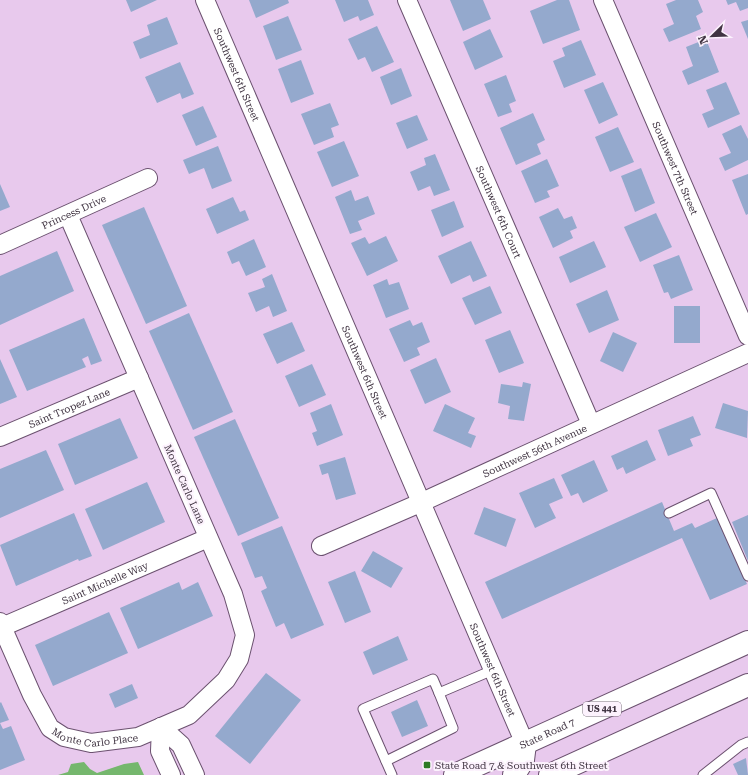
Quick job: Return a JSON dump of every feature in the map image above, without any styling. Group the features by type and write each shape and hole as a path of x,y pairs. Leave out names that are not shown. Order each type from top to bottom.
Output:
{"main road":[{"name":"State Road 7","path":"455,775 748,642"},
{"path":"550,775 748,686"},
{"path":"514,775 523,760 525,744"}],"street":[{"name":"Southwest 6th Street","path":"205,0 420,503 525,744"},
{"name":"Southwest 6th Court","path":"407,0 591,424"},
{"name":"Southwest 7th Street","path":"603,0 748,336"},
{"name":"Princess Drive","path":"0,245 148,178"},
{"name":"Monte Carlo Lane","path":"68,215 233,594 244,635 239,659 226,680 189,715 161,727"},
{"name":"Southwest 56th Avenue","path":"321,546 420,503 748,353"},
{"name":"Saint Tropez Lane","path":"0,437 139,378"},
{"name":"Saint Michelle Way","path":"1,624 208,538"},
{"name":"Monte Carlo Place","path":"1,624 32,695 50,728 64,737 91,743 138,737 161,727"},
{"path":"161,727 160,751 186,773"}],"lane":[{"path":"669,513 711,493 748,576"},
{"path":"439,694 493,670"},
{"path":"386,760 453,728 432,679 363,709 392,775"},
{"path":"703,775 741,745 748,742"}],"shaded area":[{"path":"84,762 90,769 97,773 124,764 138,762 144,775 58,775 68,772 71,764"}],"building":[{"path":"126,0 157,0 131,12"},
{"path":"249,0 288,0 289,3 256,18"},
{"path":"335,0 368,0 374,15 360,21 358,16 344,22"},
{"path":"450,0 483,0 491,19 463,31"},
{"path":"557,0 569,0 580,30 543,44 530,11"},
{"path":"676,0 698,0 703,12 696,16 701,29 669,42 663,29 674,24 666,4"},
{"path":"726,0 748,0 748,8 740,11 736,2 728,5"},
{"path":"288,16 302,50 276,60 263,26"},
{"path":"167,17 178,44 140,59 133,42 150,35 147,25"},
{"path":"748,20 748,39 741,22"},
{"path":"377,26 394,62 372,72 365,57 358,60 348,39"},
{"path":"490,29 503,57 475,70 463,42"},
{"path":"706,39 719,72 688,85 682,71 693,66 686,47"},
{"path":"581,40 596,75 564,88 553,61 565,56 562,48"},
{"path":"301,60 314,94 291,103 278,69"},
{"path":"180,62 194,94 182,99 180,93 157,103 145,77"},
{"path":"401,68 412,96 391,105 380,77"},
{"path":"506,75 516,101 509,104 512,112 498,117 484,84"},
{"path":"603,82 618,115 599,124 584,90"},
{"path":"726,82 740,114 708,128 702,114 714,109 706,90"},
{"path":"330,103 339,125 331,128 334,137 314,145 301,114"},
{"path":"203,106 217,137 196,146 182,115"},
{"path":"533,113 545,140 537,144 541,154 516,165 500,128"},
{"path":"417,115 428,140 407,149 396,123"},
{"path":"741,125 748,139 748,160 725,171 719,158 731,153 722,134"},
{"path":"618,127 634,162 610,172 595,137"},
{"path":"344,141 359,176 332,187 317,152"},
{"path":"218,146 232,181 212,189 204,168 189,174 183,160"},
{"path":"435,154 450,190 434,196 430,186 418,191 410,172 426,165 424,158"},
{"path":"547,159 559,186 547,191 550,197 535,203 521,171"},
{"path":"641,168 655,203 635,212 621,176"},
{"path":"748,174 748,214 746,215 732,180"},
{"path":"0,184 10,207 0,211"},
{"path":"351,190 355,201 368,196 375,214 358,221 362,230 350,234 335,197"},
{"path":"233,197 240,212 245,210 249,220 217,234 206,209"},
{"path":"454,201 464,227 442,237 431,210"},
{"path":"144,207 187,306 146,324 102,225"},
{"path":"558,208 564,219 572,216 577,228 570,231 573,238 553,248 539,217"},
{"path":"656,213 672,247 640,262 624,227"},
{"path":"386,236 398,261 367,276 351,243 365,237 369,244"},
{"path":"254,239 266,267 246,276 239,261 232,264 227,252"},
{"path":"471,241 487,276 473,282 470,275 451,284 438,256"},
{"path":"594,241 606,267 570,283 559,257"},
{"path":"57,251 74,291 0,325 0,276"},
{"path":"679,255 693,290 671,299 668,292 664,293 653,265"},
{"path":"272,274 287,311 273,317 269,306 256,312 248,293 265,287 262,279"},
{"path":"387,279 389,285 399,282 409,309 386,318 373,285"},
{"path":"490,286 502,313 475,325 462,298"},
{"path":"607,290 619,320 589,333 576,304"},
{"path":"674,306 700,306 700,343 674,343"},
{"path":"189,313 233,412 193,430 149,331"},
{"path":"84,318 102,361 91,365 88,356 82,359 86,367 27,391 9,350"},
{"path":"410,320 413,326 422,322 430,342 417,348 420,355 404,362 389,329"},
{"path":"292,322 305,351 277,364 263,334"},
{"path":"510,330 524,363 499,373 485,340"},
{"path":"613,332 637,343 623,372 600,361"},
{"path":"436,358 451,392 425,404 410,370"},
{"path":"0,359 17,397 0,404"},
{"path":"312,364 326,395 299,407 285,376"},
{"path":"523,382 531,384 524,421 508,419 510,406 498,403 501,384 522,387"},
{"path":"723,403 748,411 747,438 715,428"},
{"path":"331,404 343,435 317,446 312,433 317,431 310,413"},
{"path":"445,404 475,418 468,433 476,436 471,448 433,431"},
{"path":"693,416 701,435 690,439 693,446 668,456 658,430"},
{"path":"120,418 138,458 75,485 58,444"},
{"path":"235,419 279,518 238,536 194,437"},
{"path":"647,440 656,460 626,474 623,467 617,470 611,456"},
{"path":"46,450 64,490 0,518 0,469"},
{"path":"345,457 356,494 336,500 328,473 322,475 319,465"},
{"path":"594,460 608,491 583,503 578,493 571,496 561,475"},
{"path":"554,478 563,498 549,504 556,518 535,528 519,493"},
{"path":"147,482 165,522 103,550 85,509"},
{"path":"662,502 674,531 692,523 695,528 717,518 747,584 710,600 682,538 502,619 485,582"},
{"path":"484,507 516,519 506,547 474,534"},
{"path":"74,513 92,556 79,561 78,559 16,586 0,545"},
{"path":"748,515 748,561 732,522"},
{"path":"282,526 324,625 291,639 284,623 276,627 261,591 267,588 262,576 255,578 241,543"},
{"path":"373,551 403,568 391,588 361,571"},
{"path":"355,571 371,612 345,623 328,582"},
{"path":"179,582 182,590 198,582 213,616 138,649 120,608"},
{"path":"109,612 128,653 53,686 35,645"},
{"path":"398,636 408,660 373,675 363,652"},
{"path":"266,673 301,700 250,764 215,736"},
{"path":"132,684 138,698 115,708 109,694"},
{"path":"417,700 428,726 402,737 391,712"},
{"path":"1,702 9,720 0,723 0,703"},
{"path":"0,723 3,729 11,726 25,760 0,770"},
{"path":"746,758 748,775 738,775 733,764"}],"place":[{"name":"State Road 7 & Southwest 6th Street","path":"427,765"}]}
